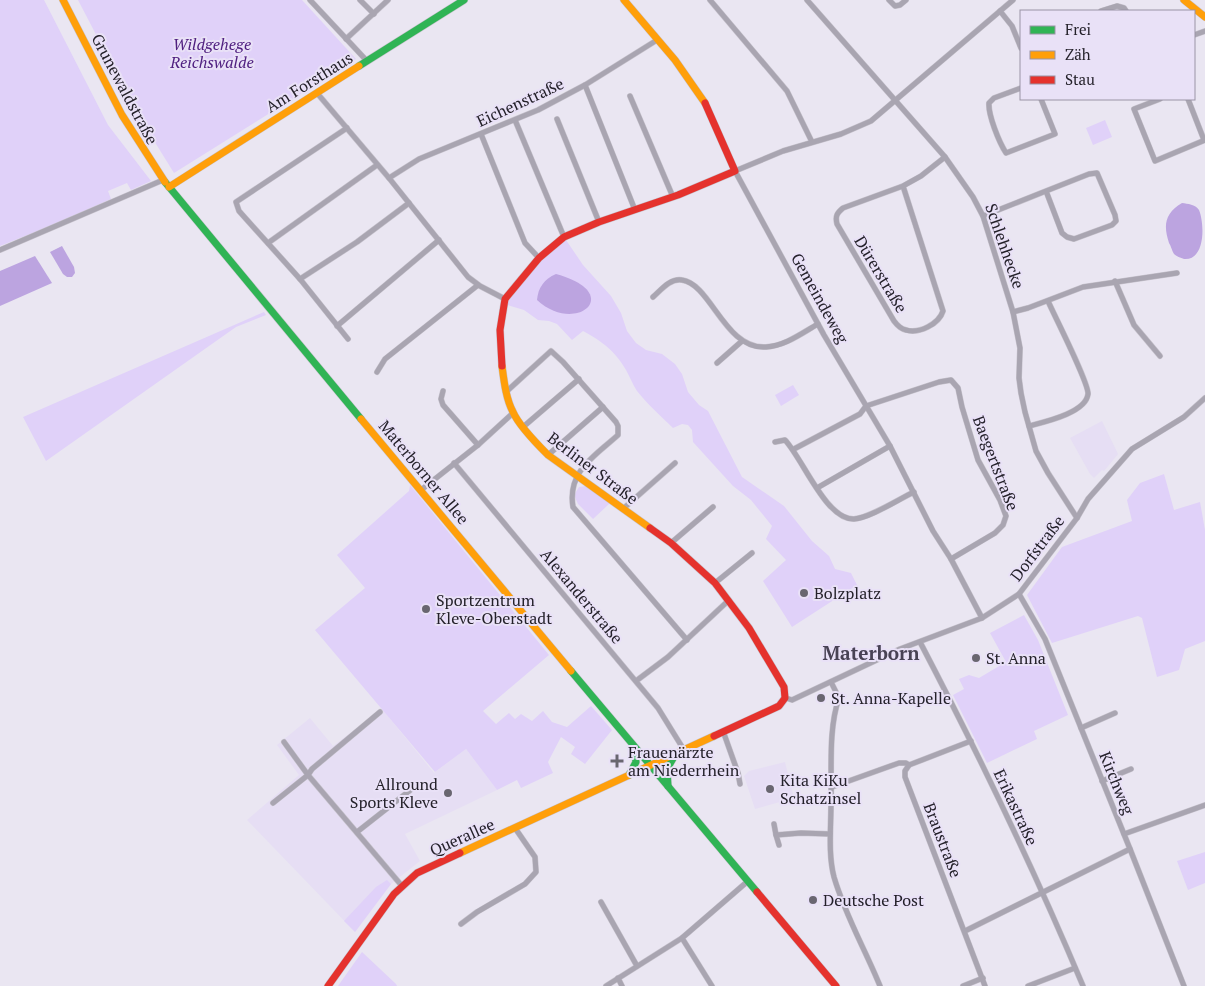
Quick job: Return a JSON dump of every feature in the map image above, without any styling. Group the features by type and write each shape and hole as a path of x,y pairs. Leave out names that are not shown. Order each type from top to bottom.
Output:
{"street":[{"name":"Grunewaldstraße","path":"63,0 125,122 142,151 169,187"},
{"path":"310,0 366,61"},
{"path":"360,0 374,14"},
{"path":"346,39 388,0"},
{"name":"Am Forsthaus","path":"169,187 464,0"},
{"name":"Gemeindeweg","path":"624,0 656,40 675,60 704,101 735,170 824,335 890,446 933,531 951,559 982,618"},
{"path":"710,0 787,91 812,142"},
{"name":"Schlehhecke","path":"807,0 945,157 974,197 983,216 1013,312 1020,348 1019,378 1021,393 1036,450 1048,473 1077,518"},
{"path":"890,0 895,6 900,5 906,0"},
{"path":"317,93 389,178 468,277 505,299 539,258 564,237 599,222 673,197 783,151 841,134 871,121 1013,0"},
{"path":"1184,0 1205,17"},
{"path":"1104,10 1117,6 1125,10"},
{"path":"1000,11 1012,26 1020,46"},
{"name":"Eichenstraße","path":"389,178 419,160 538,110 585,85 656,40"},
{"path":"585,85 635,210"},
{"path":"1020,88 994,98 989,102 988,109 1006,153 1055,134 1041,100"},
{"path":"630,96 673,197"},
{"path":"1157,100 1134,109 1154,161 1205,140 1188,100"},
{"path":"556,119 599,222"},
{"path":"515,120 564,237"},
{"path":"347,128 236,202 239,211 300,279 348,339"},
{"path":"481,134 525,243 539,258"},
{"name":"Dürerstraße","path":"903,186 943,312 936,322 910,331 901,328 894,321 837,224 837,214 843,208 903,186 921,176 945,157"},
{"path":"268,243 377,165"},
{"path":"983,216 1046,191 1089,174 1097,173 1116,221 1112,225 1074,239 1067,237 1062,233 1046,191"},
{"path":"0,250 163,180"},
{"name":"Materborner Allee","path":"169,187 633,746 836,986"},
{"path":"300,279 357,242 409,203"},
{"path":"337,326 439,240"},
{"path":"1013,312 1084,287 1177,273"},
{"path":"653,297 666,285 674,281 688,282 697,288 742,341 754,346 773,346 794,338 818,324"},
{"path":"1114,282 1134,325 1160,356"},
{"path":"376,372 385,359 478,284"},
{"name":"Berliner Straße","path":"505,299 500,330 500,356 506,392 513,413 548,455 671,543 715,583 749,628 784,687 786,698"},
{"path":"1029,426 1053,420 1072,412 1084,402 1088,393 1084,379 1048,301"},
{"path":"717,363 742,341"},
{"path":"506,392 551,350 579,379 618,426 618,435 584,465 576,476 571,495 573,507 687,640"},
{"path":"523,427 579,379"},
{"name":"Baegertstraße","path":"866,406 946,380 951,380 958,388 978,460 1000,500 1006,516 1003,525 995,533 951,559"},
{"path":"443,391 441,398 443,405 478,445"},
{"name":"Dorfstraße","path":"650,766 779,706 786,698 792,700 900,650 982,618 1020,594 1077,518 1088,499 1132,449 1184,417 1205,398"},
{"path":"794,449 860,414 866,406"},
{"path":"548,455 603,407"},
{"path":"421,490 478,445 513,413"},
{"path":"775,442 786,440 794,449 829,505 842,516 853,519 866,515 914,492"},
{"path":"817,488 890,446"},
{"path":"624,508 675,462"},
{"name":"Alexanderstraße","path":"454,463 658,708 680,751"},
{"path":"671,543 713,507"},
{"path":"715,583 752,552"},
{"name":"Kirchweg","path":"1020,594 1045,639 1184,986"},
{"path":"636,681 668,657 729,600"},
{"name":"Erikastraße","path":"920,642 971,741 1043,892 1083,986"},
{"path":"831,682 838,698 833,731 830,834 833,874 851,925 880,986"},
{"path":"273,803 380,712"},
{"path":"1081,728 1115,713"},
{"path":"723,731 740,784"},
{"path":"832,786 900,763 909,765 971,741"},
{"path":"284,742 308,775 402,886"},
{"path":"627,777 635,765 633,746"},
{"path":"669,788 666,768 668,763 680,751"},
{"name":"Braustraße","path":"909,765 905,771 905,777 986,986"},
{"name":"Querallee","path":"328,986 394,894 425,868 650,766"},
{"path":"1102,781 1131,769"},
{"path":"357,832 412,788"},
{"path":"1124,834 1205,805"},
{"path":"774,824 779,845"},
{"path":"461,924 476,912 525,884 536,872 535,857 515,828"},
{"path":"776,836 801,833 830,834"},
{"path":"965,930 1130,849"},
{"path":"606,986 682,938 748,881"},
{"path":"601,902 637,966"},
{"path":"682,938 712,986"},
{"path":"1032,985 1075,968"},
{"path":"618,978 622,986"},
{"path":"963,986 983,978"}],"shaded area":[{"path":"1182,203 1196,207 1199,210 1202,224 1200,248 1191,258 1184,259 1174,254 1166,231 1169,215"},
{"path":"62,246 74,267 75,273 72,277 67,277 63,274 50,252"},
{"path":"35,256 52,283 0,306 0,271"},
{"path":"556,274 577,282 588,291 591,300 587,308 579,313 566,314 552,310 537,300 542,284"},
{"path":"1102,421 1118,454 1104,471 1102,470 1094,478 1070,438"},
{"path":"382,709 434,773 466,749 497,790 405,834 420,861 391,884 355,932 247,820 299,775 277,745 310,718 333,746"},
{"name":"Kita KiKu Schatzinsel","path":"785,762 794,798 755,809 744,776 749,771"}],"green space":[{"path":"0,0 44,0 108,125 151,181 131,190 127,183 108,191 111,199 0,246"},
{"name":"Wildgehege Reichswalde","path":"78,0 302,0 356,59 174,173 138,115"},
{"path":"1105,120 1112,137 1093,145 1086,128"},
{"path":"564,237 583,265 611,296 621,313 627,331 636,343 646,350 662,354 675,364 682,374 688,392 699,405 708,411 742,477 784,506 812,541 829,556 835,569 851,573 857,585 792,627 763,581 786,560 766,539 772,526 751,500 733,486 693,442 692,430 688,425 682,424 673,428 637,391 617,357 597,339 583,331 572,340 557,324 538,320 524,310 504,304 539,258"},
{"path":"264,312 266,315 236,327 46,461 23,417"},
{"path":"793,385 799,395 781,406 775,395"},
{"path":"1164,474 1174,510 1200,502 1205,530 1205,641 1185,649 1179,670 1157,677 1142,618 1138,616 1052,643 1027,595 1062,547 1132,521 1127,500 1140,483"},
{"name":"Sportzentrum Kleve-Oberstadt","path":"410,485 549,655 483,711 496,724 509,713 515,719 521,714 532,721 543,711 552,722 567,727 591,706 612,730 585,764 571,754 575,747 561,737 548,762 553,773 521,788 517,780 497,790 466,749 435,772 315,630 365,588 337,555 409,491"},
{"path":"586,486 610,503 593,519 578,504 574,495 579,487"},
{"path":"1024,615 1038,640 1068,715 1034,731 1037,739 987,763 953,695 964,689 959,679 969,675 979,678 1006,662 990,633"},
{"path":"1205,852 1205,883 1188,890 1177,861"},
{"path":"387,880 391,884 355,932 344,921 376,887"},
{"path":"362,952 396,984 397,986 338,986"}],"traffic: fast":[{"path":"359,66 464,0"},
{"path":"165,182 361,419"},
{"path":"571,671 757,892"},
{"path":"629,775 636,762 634,748"},
{"path":"668,786 667,769 675,755"}],"traffic: slow":[{"path":"63,0 122,115 165,182"},
{"path":"624,0 675,60 705,103"},
{"path":"1184,0 1205,17"},
{"path":"169,187 359,66"},
{"path":"502,366 511,407 520,423 534,441 548,455 650,528"},
{"path":"361,419 571,671"},
{"path":"460,853 714,736"}],"traffic: jam":[{"path":"502,366 500,330 505,299 539,258 564,237 599,222 678,195 735,171 705,103"},
{"path":"650,528 671,543 715,583 749,628 784,687 785,698 779,706 714,736"},
{"path":"328,986 394,894 417,873 460,853"},
{"path":"757,892 836,986"}],"place":[{"name":"Bolzplatz","path":"804,593"},
{"name":"Sportzentrum Kleve-Oberstadt","path":"426,609"},
{"name":"St. Anna","path":"976,658"},
{"name":"St. Anna-Kapelle","path":"821,698"},
{"name":"Frauenärzte am Niederrhein","path":"617,761"},
{"name":"Kita KiKu Schatzinsel","path":"770,789"},
{"name":"Allround Sports Kleve","path":"448,793"},
{"name":"Deutsche Post","path":"813,900"}],"district":[{"name":"Materborn","path":"871,653"}]}
